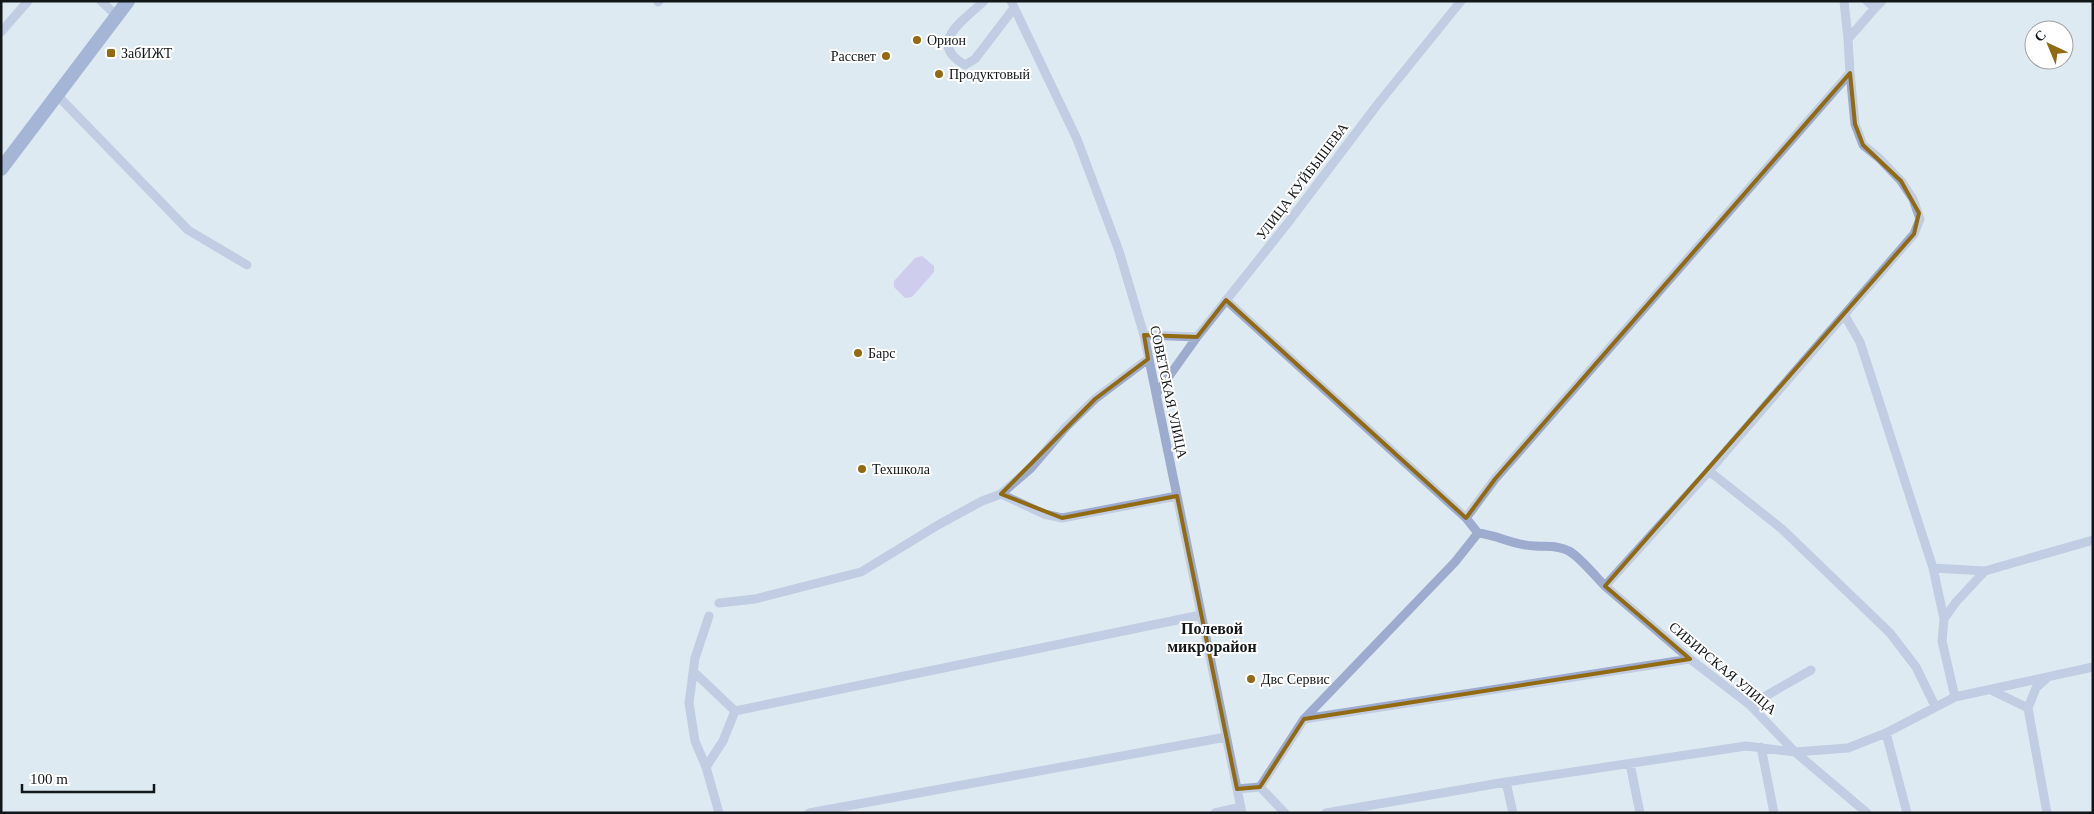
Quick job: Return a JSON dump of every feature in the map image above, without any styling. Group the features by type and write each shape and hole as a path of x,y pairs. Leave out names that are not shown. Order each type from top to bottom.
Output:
{"main road":[{"path":"1,169 128,1"}],"street":[{"path":"1,32 28,1"},
{"path":"101,1 117,16"},
{"path":"984,1 948,38 948,50 954,59 965,65 975,59 1013,5"},
{"name":"УЛИЦА КУЙБЫШЕВА","path":"1157,393 1197,336 1287,224 1377,105 1462,1"},
{"path":"1605,586 1709,471 1914,234 1920,219 1913,199 1901,181 1879,158 1863,145 1855,124 1844,1"},
{"path":"1867,1 1875,8"},
{"path":"1848,39 1882,1"},
{"name":"СОВЕТСКАЯ УЛИЦА","path":"1013,5 1077,139 1119,251 1144,335 1241,810"},
{"path":"1466,518 1495,479 1850,73"},
{"path":"57,95 188,230 247,265"},
{"path":"1226,300 1466,518 1478,533 1456,562 1304,719 1260,786 1236,789"},
{"path":"1844,316 1860,342 1933,568 1944,619 1942,641 1954,698"},
{"path":"1144,335 1197,336"},
{"path":"719,603 755,599 860,572 938,525 982,501 1001,494 1031,468 1066,427 1095,399 1148,360"},
{"path":"1709,471 1782,529 1890,633 1916,667 1935,706"},
{"path":"1001,494 1044,514 1062,518 1177,496"},
{"name":"СИБИРСКАЯ УЛИЦА","path":"1478,533 1488,534 1518,544 1553,546 1569,551 1605,586 1690,659 1750,706 1795,752 1867,813"},
{"path":"1933,568 1985,572 2093,540"},
{"path":"1944,619 1956,602 1985,572"},
{"path":"735,711 1201,615"},
{"path":"708,616 695,658 689,703 694,741 706,767 719,813"},
{"path":"1304,719 1690,659"},
{"path":"1326,813 1506,782 1746,746 1795,752 1848,748 1886,733 1935,706 1954,698 2093,667"},
{"path":"1750,706 1810,670"},
{"path":"694,672 735,711"},
{"path":"2047,813 2028,708 2036,688 2048,677"},
{"path":"1991,690 2028,708"},
{"path":"706,767 723,741 735,711"},
{"path":"1886,733 1907,813"},
{"path":"809,813 1226,737"},
{"path":"1761,747 1774,813"},
{"path":"1630,764 1640,813"},
{"path":"1506,782 1513,813"},
{"path":"1260,786 1285,813"},
{"path":"1215,813 1241,810"}],"highlighted area":[{"path":"1850,73 1855,124 1863,145 1901,181 1919,213 1914,234 1605,586 1690,659 1304,719 1260,787 1237,789 1177,496 1062,518 1001,494 1095,399 1148,359 1144,335 1197,337 1226,300 1466,518 1495,479"}],"shaded area":[{"path":"922,256 934,266 934,272 912,297 905,298 894,287 894,281 915,258"}],"place":[{"name":"Орион","path":"917,40"},
{"name":"ЗабИЖТ","path":"111,53"},
{"name":"Рассвет","path":"886,56"},
{"name":"Продуктовый","path":"939,74"},
{"name":"Барс","path":"858,353"},
{"name":"Техшкола","path":"862,469"},
{"name":"Двс Сервис","path":"1251,679"}],"district":[{"name":"Полевой микрорайон","path":"1212,637"}]}
